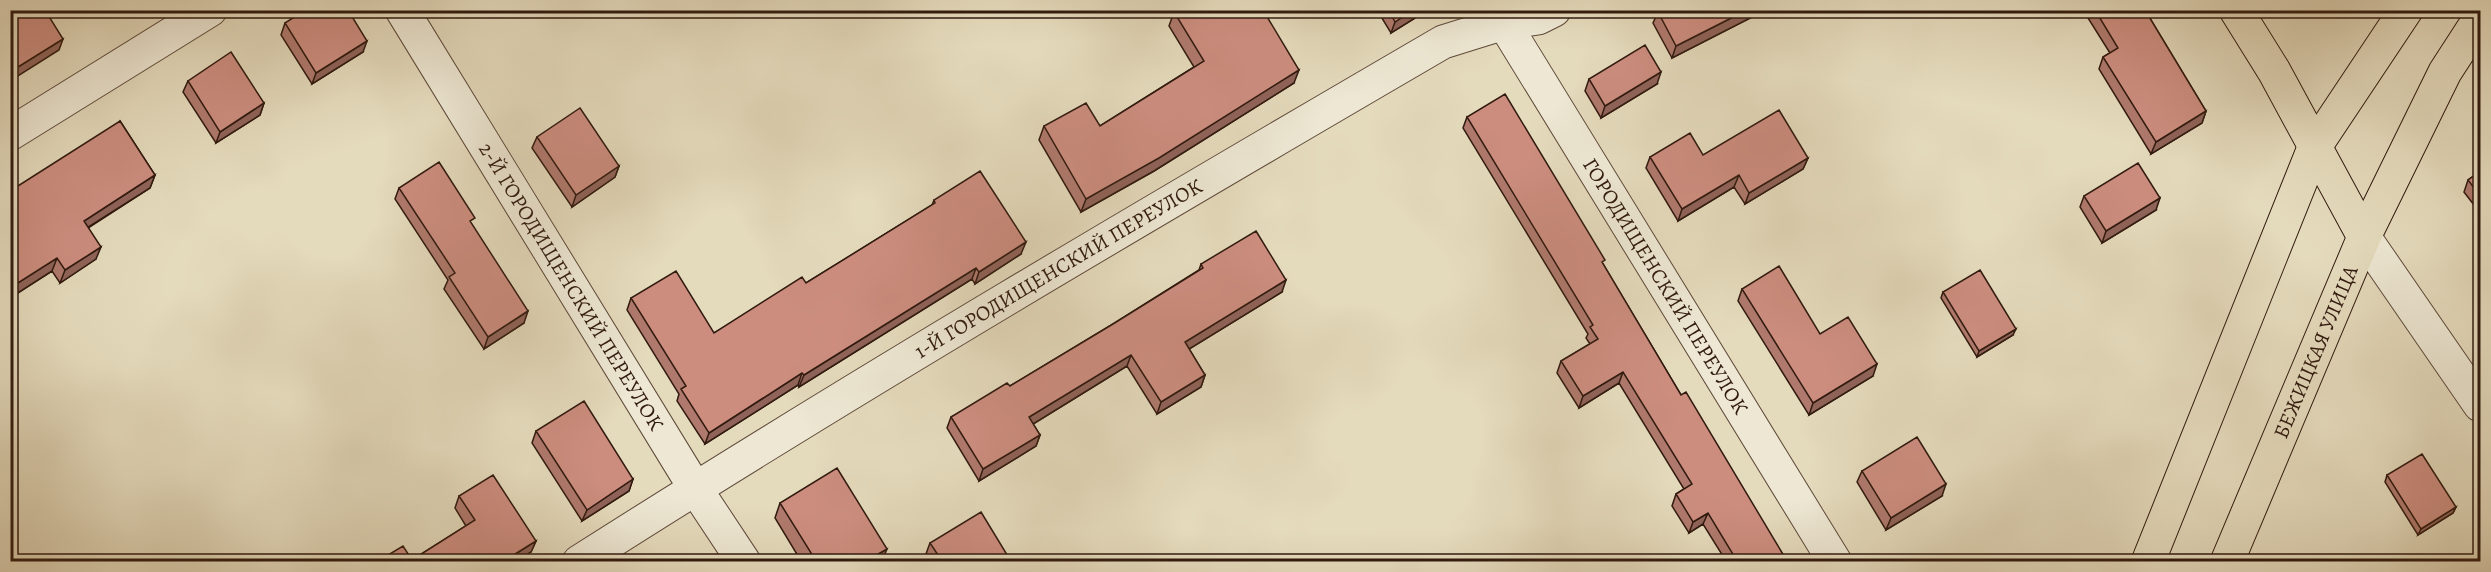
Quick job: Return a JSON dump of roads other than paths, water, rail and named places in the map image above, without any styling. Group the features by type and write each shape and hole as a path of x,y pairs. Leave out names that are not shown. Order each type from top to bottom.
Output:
{"main road":[{"path":"2236,10 2274,71 2364,237"},
{"path":"2148,561 2314,148 2406,10"},
{"name":"БЕЖИЦКАЯ УЛИЦА","path":"2227,561 2364,237 2445,72 2481,18"}],"street":[{"path":"10,134 210,10"},
{"name":"2-Й ГОРОДИЩЕНСКИЙ ПЕРЕУЛОК","path":"402,10 695,488 744,561"},
{"name":"1-Й ГОРОДИЩЕНСКИЙ ПЕРЕУЛОК","path":"579,561 1068,261 1423,53 1500,17 1538,18 1554,10"},
{"name":"ГОРОДИЩЕНСКИЙ ПЕРЕУЛОК","path":"1500,17 1835,561"},
{"path":"2364,237 2481,405"}]}
